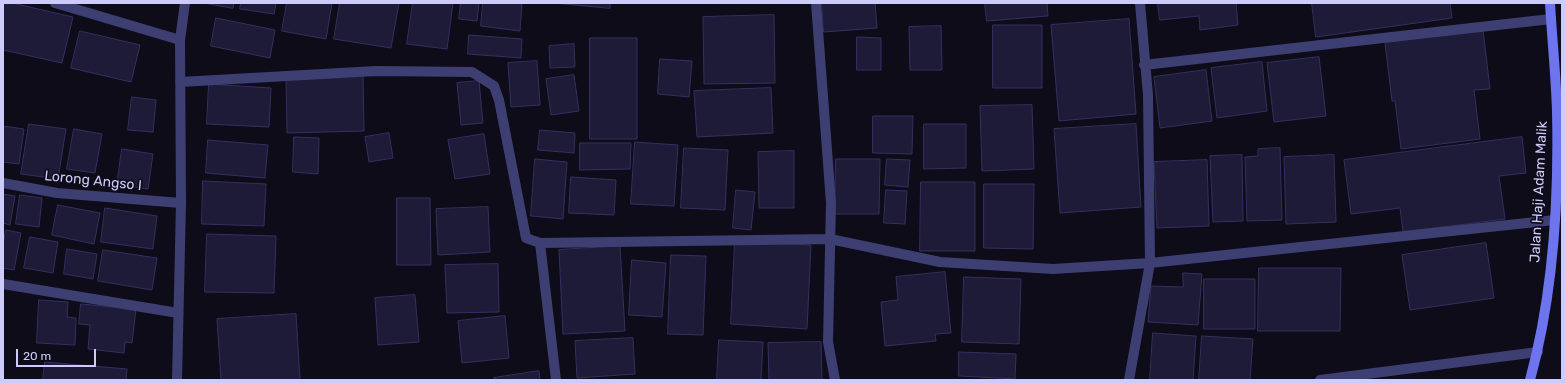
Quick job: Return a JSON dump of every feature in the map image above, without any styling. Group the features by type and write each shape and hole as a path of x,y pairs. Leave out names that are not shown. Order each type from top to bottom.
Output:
{"main road":[{"name":"Jalan Haji Adam Malik","path":"1530,380 1538,352 1555,220 1559,111 1550,3"}],"street":[{"path":"55,3 180,40"},
{"path":"178,380 181,203 180,40 185,3"},
{"path":"816,3 830,203 828,342 835,380"},
{"path":"1129,380 1150,263 1148,94 1144,65 1140,3"},
{"path":"1144,65 1551,19"},
{"path":"180,82 376,71 472,72 494,86 499,100 520,205 522,227 526,238 540,243 830,239 940,262 1053,269 1150,263 1555,220"},
{"name":"Lorong Angso I","path":"3,183 57,193 181,203"},
{"path":"540,243 556,380"},
{"path":"3,284 178,313"},
{"path":"1320,380 1538,352"}],"building":[{"path":"3,3 12,3 73,17 62,63 3,50"},
{"path":"204,3 234,3 233,8"},
{"path":"241,3 276,3 274,14 240,9"},
{"path":"287,3 332,3 326,39 282,31"},
{"path":"340,3 399,3 391,48 334,39"},
{"path":"413,3 453,3 447,49 407,44"},
{"path":"461,3 479,3 477,21 459,19"},
{"path":"483,3 522,3 520,31 481,26"},
{"path":"555,3 610,3 610,8"},
{"path":"822,3 875,3 877,28 824,32"},
{"path":"985,3 1047,3 1048,16 987,21"},
{"path":"1158,3 1236,3 1238,25 1200,30 1199,16 1160,20"},
{"path":"1312,3 1450,3 1452,18 1316,37"},
{"path":"774,15 775,83 704,84 703,17"},
{"path":"216,18 275,30 270,58 211,46"},
{"path":"1129,19 1136,114 1059,121 1051,25"},
{"path":"993,25 1042,25 1042,88 993,88"},
{"path":"941,26 942,70 910,70 909,27"},
{"path":"1483,30 1490,89 1474,90 1480,139 1401,149 1395,101 1392,101 1385,43"},
{"path":"80,31 140,45 131,82 71,68"},
{"path":"469,35 522,39 521,58 468,54"},
{"path":"857,37 881,38 881,70 857,70"},
{"path":"590,38 637,38 637,139 590,139"},
{"path":"574,44 575,67 550,68 549,46"},
{"path":"1319,57 1326,116 1274,122 1267,63"},
{"path":"660,59 692,61 689,97 658,94"},
{"path":"537,61 540,105 511,107 508,63"},
{"path":"1262,62 1267,111 1217,118 1211,68"},
{"path":"1206,70 1212,121 1160,128 1154,77"},
{"path":"574,75 579,111 551,115 546,79"},
{"path":"363,76 364,131 287,133 286,78"},
{"path":"479,81 483,123 461,125 457,83"},
{"path":"209,84 271,88 269,127 207,124"},
{"path":"771,88 773,133 697,137 694,91"},
{"path":"132,97 156,100 153,132 128,130"},
{"path":"1032,105 1034,169 982,171 980,106"},
{"path":"873,116 913,116 912,154 873,153"},
{"path":"29,124 66,129 58,179 21,174"},
{"path":"924,124 966,124 966,168 924,169"},
{"path":"1136,124 1141,207 1060,213 1054,129"},
{"path":"3,126 24,129 19,164 3,162"},
{"path":"74,129 102,134 95,173 67,169"},
{"path":"540,130 575,133 574,153 538,150"},
{"path":"389,133 393,158 369,162 365,137"},
{"path":"484,134 490,174 455,179 448,140"},
{"path":"294,137 319,138 318,174 293,172"},
{"path":"1522,137 1526,173 1499,176 1505,219 1403,232 1400,208 1351,214 1344,160"},
{"path":"208,140 268,145 265,178 206,173"},
{"path":"635,142 678,145 674,206 631,204"},
{"path":"580,143 631,143 630,169 580,170"},
{"path":"684,148 728,150 725,210 681,208"},
{"path":"1280,148 1282,220 1247,221 1245,157 1258,156 1258,149"},
{"path":"122,149 153,154 148,189 117,185"},
{"path":"794,151 794,208 759,208 758,152"},
{"path":"1242,155 1243,221 1213,222 1210,156"},
{"path":"1334,155 1336,222 1286,224 1284,157"},
{"path":"535,159 567,162 563,219 531,216"},
{"path":"836,159 880,159 879,214 835,214"},
{"path":"887,159 910,160 908,187 885,185"},
{"path":"1207,160 1209,226 1157,228 1154,162"},
{"path":"571,177 616,180 614,215 569,213"},
{"path":"203,181 266,184 264,226 202,224"},
{"path":"921,182 975,182 975,251 920,251"},
{"path":"984,184 1034,184 1033,249 984,248"},
{"path":"736,190 755,192 751,230 733,228"},
{"path":"886,190 907,191 905,224 884,223"},
{"path":"3,194 15,196 10,225 3,223"},
{"path":"20,195 42,198 39,227 16,224"},
{"path":"397,198 430,198 431,265 397,265"},
{"path":"58,205 100,213 94,244 52,235"},
{"path":"488,207 490,252 438,255 436,209"},
{"path":"105,208 157,216 153,249 101,242"},
{"path":"6,230 21,233 14,270 3,268 3,245"},
{"path":"207,234 276,236 274,293 205,292"},
{"path":"30,237 58,242 53,273 24,268"},
{"path":"735,241 811,245 807,329 731,324"},
{"path":"1486,243 1494,298 1410,310 1402,255"},
{"path":"620,246 625,331 563,334 559,250"},
{"path":"67,249 97,254 93,279 64,274"},
{"path":"103,250 157,258 152,290 98,281"},
{"path":"671,255 706,256 703,335 668,334"},
{"path":"632,260 666,263 662,317 629,315"},
{"path":"498,264 499,312 447,313 445,265"},
{"path":"1259,268 1341,268 1340,331 1258,331"},
{"path":"945,272 951,333 935,334 936,341 885,346 881,302 898,300 896,277"},
{"path":"1183,273 1202,274 1198,325 1148,322 1151,286 1183,287"},
{"path":"964,277 1021,279 1019,344 962,342"},
{"path":"1204,279 1255,279 1255,329 1204,329"},
{"path":"415,295 419,342 378,345 375,298"},
{"path":"39,300 68,302 67,317 76,318 75,345 37,343"},
{"path":"81,304 136,309 132,343 125,342 124,353 88,349 90,325 79,324"},
{"path":"296,314 300,380 221,380 217,319"},
{"path":"505,316 509,358 462,363 458,321"},
{"path":"1153,333 1196,336 1193,380 1150,380"},
{"path":"1202,336 1253,339 1250,380 1199,380"},
{"path":"633,338 635,374 577,378 575,341"},
{"path":"719,340 763,342 761,380 717,380"},
{"path":"821,342 822,380 769,380 768,343"},
{"path":"959,352 1016,354 1015,379 959,376"},
{"path":"45,362 127,369 126,380 43,380"},
{"path":"539,371 540,380 494,380 494,378"}]}
